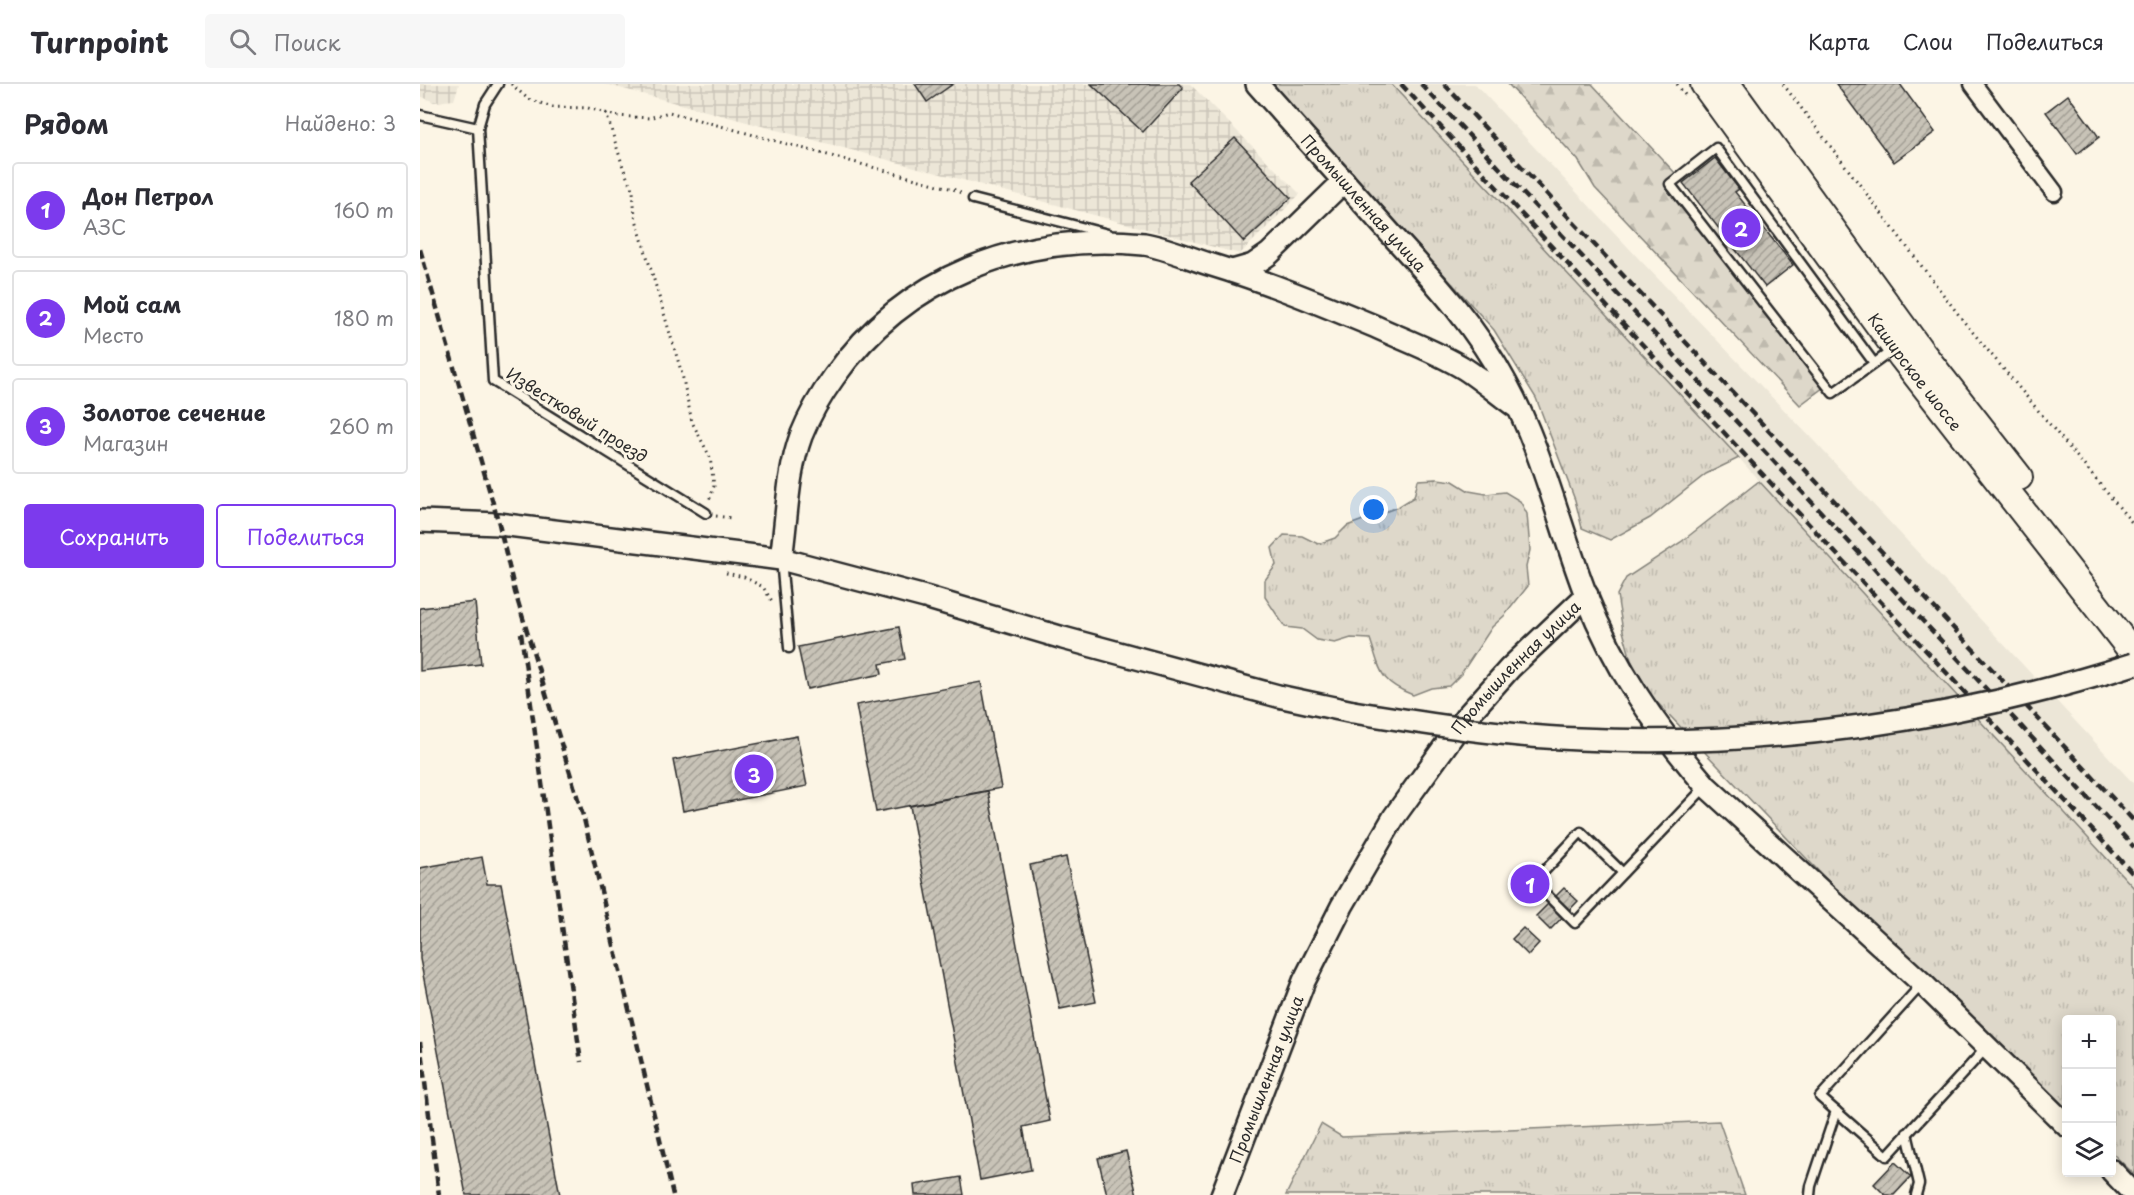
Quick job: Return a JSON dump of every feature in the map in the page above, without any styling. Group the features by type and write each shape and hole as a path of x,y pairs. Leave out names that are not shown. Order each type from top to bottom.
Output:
{"main road":[{"name":"Каширское шоссе","path":"1704,84 1895,348 2134,654"},
{"name":"Каширское шоссе","path":"1726,84 1919,349 2134,624"}],"street":[{"name":"Промышленная улица","path":"1222,1195 1304,981 1342,906 1394,817 1466,717 1510,668 1587,595 1520,410 1480,338 1448,297 1257,84"},
{"path":"1973,84 2054,192"},
{"path":"1232,271 1253,265 1269,254 1344,181"},
{"path":"781,559 793,467 801,436 823,393 850,355 889,315 927,288 969,267 1021,251 1077,243 1146,244 1232,271 1299,295 1433,352 1466,370 1520,410"},
{"path":"420,521 499,524 781,559 1278,696 1447,727 1513,735 1645,741 1827,730 1945,712 2043,690 2134,664"},
{"path":"1587,595 1613,656 1640,701 1676,751 1706,786 1922,983 2065,1123"},
{"path":"2116,1175 2134,1194"}],"lane":[{"name":"Известковый проезд","path":"498,84 485,104 478,128 493,381 706,513"},
{"path":"420,115 478,128"},
{"path":"1874,363 1716,148 1670,184 1833,393 1895,348"},
{"path":"973,199 1146,244"},
{"path":"781,559 789,648"},
{"path":"1623,873 1581,832 1534,882 1575,923 1623,873 1706,786"},
{"path":"1922,983 1820,1097 1887,1156 1987,1047"},
{"path":"1810,1195 1836,1111"},
{"path":"1908,1133 1919,1184 1916,1195"}],"path":[{"path":"511,84 528,99 554,108 588,108 616,116 649,117 669,112 953,189 973,199"},
{"path":"1783,84 1965,323 2134,525"},
{"path":"606,113 633,191 635,216 682,374 692,422 710,457 714,486 706,513"},
{"path":"723,572 744,577 764,587 772,602 786,609"}],"shaded area":[{"path":"420,84 459,84 454,100 434,102 420,96"},
{"path":"605,84 1190,84 1300,194 1240,254"},
{"path":"1391,84 1475,84 1813,440 2134,784 2134,888 1739,458"}],"green space":[{"path":"1272,84 1391,84 1739,458 1706,474 1650,518 1610,540 1582,528 1575,500 1536,398 1494,330"},
{"path":"1508,84 1592,84 1676,174 1666,185 1824,387 1800,405 1595,188 1578,160"},
{"path":"1418,480 1453,481 1469,491 1486,494 1505,492 1520,501 1527,514 1530,550 1526,567 1528,586 1505,615 1492,627 1461,674 1449,686 1431,688 1413,695 1393,685 1382,674 1370,639 1351,638 1335,643 1317,640 1302,629 1285,627 1265,597 1265,580 1276,565 1272,548 1284,535 1302,536 1318,544 1335,538 1347,526 1398,507 1414,497"},
{"path":"1759,481 2134,888 2134,1174 2116,1157 2116,1015 2062,1015 2062,1106 1830,883 1651,696 1631,660 1617,595 1626,578 1681,542"},
{"path":"1719,1121 1745,1195 1286,1195 1321,1124 1342,1137"}],"building":[{"path":"915,84 953,84 927,102"},
{"path":"1091,84 1179,84 1183,88 1143,132"},
{"path":"1836,84 1900,84 1935,132 1894,162"},
{"path":"2068,95 2099,137 2077,154 2046,112"},
{"path":"1235,138 1291,198 1244,242 1188,181"},
{"path":"1715,158 1739,189 1735,192 1793,265 1765,287 1683,183"},
{"path":"475,602 481,664 420,671 420,608"},
{"path":"899,627 905,659 880,664 882,674 807,689 798,647"},
{"path":"981,682 1001,788 876,812 856,705"},
{"path":"797,736 807,786 683,811 673,760"},
{"path":"988,791 1050,1121 1023,1127 1031,1170 980,1180 910,806"},
{"path":"482,857 487,884 501,884 560,1195 466,1195 420,959 420,868"},
{"path":"1066,857 1096,1002 1060,1009 1030,865"},
{"path":"1564,888 1578,901 1550,930 1536,916"},
{"path":"1523,928 1539,943 1528,955 1512,939"},
{"path":"1126,1151 1137,1195 1107,1195 1098,1158"},
{"path":"1895,1162 1911,1177 1894,1195 1885,1195 1874,1184"},
{"path":"961,1177 964,1195 915,1195 914,1185"}],"railway":[{"path":"1401,84 2134,875"},
{"path":"1421,84 2134,847"},
{"path":"1444,84 2134,821"},
{"path":"420,249 499,524 515,592 584,819 673,1195"},
{"path":"521,633 581,1062"},
{"path":"420,1042 439,1195"}],"place":[{"name":"Мой сам","path":"1741,228"},
{"name":"Золотое сечение","path":"754,774"},
{"name":"Дон Петрол","path":"1530,884"}]}
